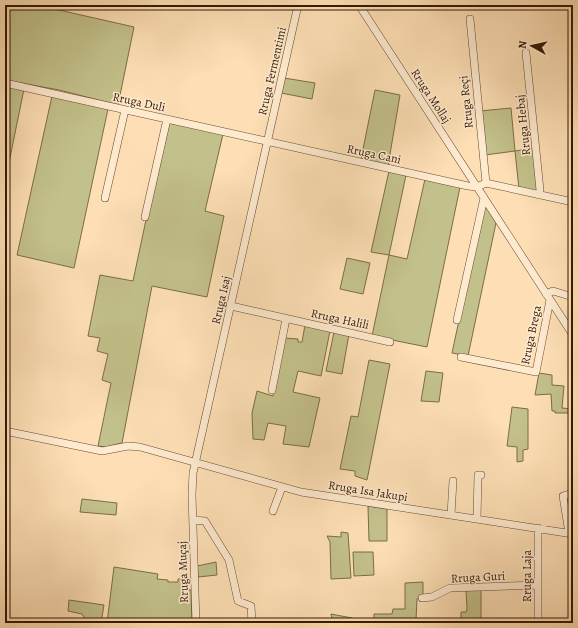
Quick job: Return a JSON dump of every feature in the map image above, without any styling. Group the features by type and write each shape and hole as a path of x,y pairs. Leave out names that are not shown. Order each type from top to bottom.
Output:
{"street":[{"name":"Rruga Fermentimi","path":"268,142 298,5"},
{"name":"Rruga Mollaj","path":"359,5 573,335"},
{"name":"Rruga Reçi","path":"470,19 486,183"},
{"name":"Rruga Hebaj","path":"526,53 540,190 539,195"},
{"name":"Rruga Duli","path":"5,83 268,142"},
{"path":"105,198 124,110"},
{"path":"145,217 166,119"},
{"name":"Rruga Cani","path":"268,142 477,187"},
{"name":"Rruga Isaj","path":"196,463 268,142"},
{"path":"477,187 486,183 573,202"},
{"path":"457,320 484,198"},
{"path":"548,297 553,291 573,297"},
{"name":"Rruga Brega","path":"461,356 536,372 548,297"},
{"name":"Rruga Halili","path":"231,306 390,342"},
{"path":"272,390 286,319"},
{"name":"Rruga Isa Jakupi","path":"5,431 102,451 134,446 282,487 571,533"},
{"name":"Rruga Muçaj","path":"196,463 192,486 196,623"},
{"path":"477,519 478,475 481,475"},
{"path":"451,515 453,481"},
{"path":"273,511 282,487"},
{"path":"571,533 563,495 573,493"},
{"path":"193,520 205,521 225,551 229,560 238,601 251,606 252,623"},
{"name":"Rruga Laja","path":"538,528 538,623"},
{"name":"Rruga Guri","path":"422,598 432,597 450,588 538,585"}],"shaded area":[{"path":"5,5 37,5 134,27 118,105 59,90 5,80"},
{"path":"284,78 315,83 312,99 281,93"},
{"path":"5,85 24,89 5,182"},
{"path":"375,90 400,95 388,166 361,159"},
{"path":"52,96 108,109 74,268 17,255"},
{"path":"511,108 515,151 485,155 480,111"},
{"path":"169,122 223,134 205,211 224,216 207,297 152,286 122,443 106,447 98,446 111,383 102,380 108,354 97,351 100,338 88,336 100,275 133,281 166,126"},
{"path":"534,148 539,187 535,192 519,189 515,151"},
{"path":"389,171 406,175 389,255 371,252"},
{"path":"425,179 460,187 427,347 372,336 389,255 407,259"},
{"path":"486,206 496,223 468,356 452,353 483,208"},
{"path":"347,258 370,263 363,294 340,289"},
{"path":"305,325 330,331 321,376 298,371 293,392 320,398 309,447 283,444 286,426 268,423 264,440 253,439 252,413 257,391 273,396 284,338 298,339 298,342 302,342"},
{"path":"334,332 349,334 342,374 326,371"},
{"path":"369,360 390,364 367,480 355,476 355,471 340,469 351,416 358,417"},
{"path":"426,371 443,373 439,402 421,401"},
{"path":"539,373 552,375 552,385 564,386 562,408 573,409 573,413 555,413 555,411 552,411 551,394 535,395"},
{"path":"512,407 528,409 528,449 523,450 523,461 517,462 517,447 507,446"},
{"path":"82,499 117,503 116,515 80,512"},
{"path":"368,506 387,509 387,541 369,541"},
{"path":"341,532 348,533 351,578 331,579 330,542 327,536 341,537"},
{"path":"353,552 373,552 374,575 354,576"},
{"path":"216,562 217,575 198,577 197,566"},
{"path":"114,567 158,574 157,579 168,580 168,582 178,582 178,579 182,579 182,588 191,590 192,623 107,623"},
{"path":"423,582 423,595 417,599 416,620 374,623 374,614 392,614 393,609 405,609 405,583"},
{"path":"466,589 481,590 481,623 461,623 461,612 466,612 467,609"},
{"path":"69,600 104,605 101,623 87,622 82,614 68,611"},
{"path":"331,614 352,618 352,623 333,623"}]}
